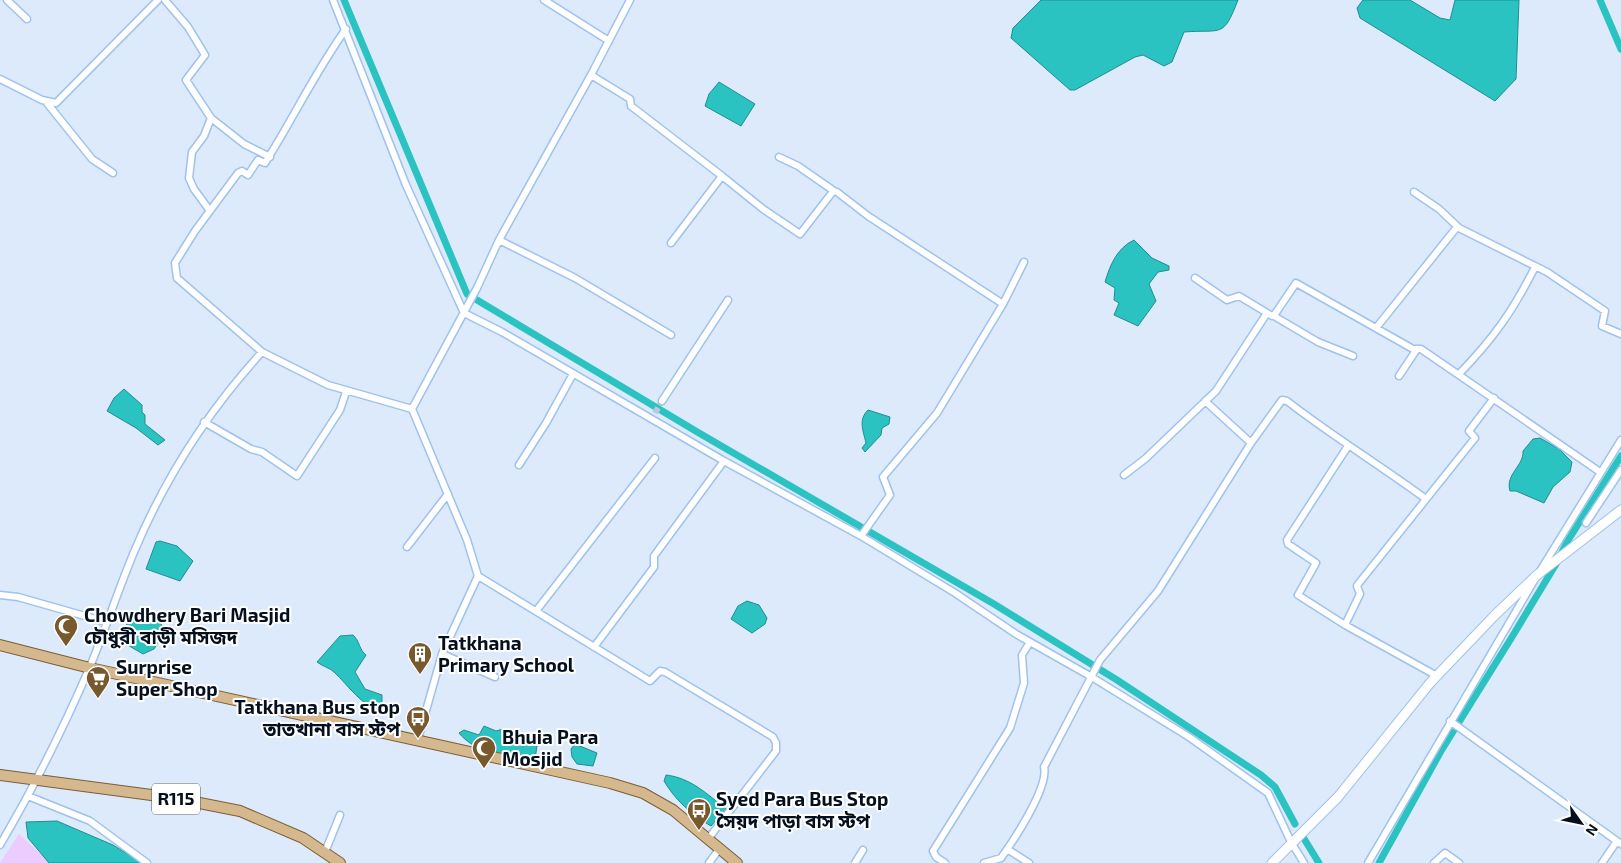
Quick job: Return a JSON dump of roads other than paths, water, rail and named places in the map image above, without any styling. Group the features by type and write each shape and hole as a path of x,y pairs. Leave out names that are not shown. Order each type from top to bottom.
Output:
{"main road":[{"path":"0,645 90,668 418,739 610,783 643,793 673,810 737,863"},
{"name":"R115","path":"0,775 174,798 240,811 303,838 340,863"}],"street":[{"path":"8,0 27,19"},
{"path":"46,102 58,102 158,0"},
{"path":"165,0 188,27 205,55 186,80 211,118 244,144 270,157"},
{"path":"333,0 406,185 464,313 653,416 724,462 862,534 1030,642 1092,674 1268,793 1291,842 1304,863"},
{"path":"544,0 608,42"},
{"path":"412,409 478,288 500,240 630,0"},
{"path":"346,29 326,57 286,132 270,157 264,164 258,160 248,174 240,171 176,259 175,268 177,278 262,352 346,392 412,409"},
{"path":"591,75 630,99 631,106 762,209 800,234 834,191"},
{"path":"0,79 46,102 92,159 113,173"},
{"path":"210,211 194,189 190,178 192,152 204,136 211,118"},
{"path":"779,157 798,166 957,276 1003,304"},
{"path":"670,243 722,176"},
{"path":"1414,192 1439,209 1457,227 1547,272 1605,312 1602,326 1621,334"},
{"path":"1376,328 1457,227"},
{"path":"500,240 575,278 671,336"},
{"path":"862,534 890,495 883,478 937,413 1003,304 1024,262"},
{"path":"1459,374 1490,342 1516,304 1536,267"},
{"path":"1195,278 1227,300 1239,296 1318,342 1353,356"},
{"path":"1124,475 1145,459 1216,391 1270,315 1296,283 1376,328 1418,349 1459,374 1600,472"},
{"path":"662,402 728,300"},
{"path":"1399,376 1418,349"},
{"path":"0,845 28,796 90,668 135,550 176,469 204,422 262,352"},
{"path":"519,465 546,423 573,374"},
{"path":"204,422 252,449 262,452 298,476 340,410 346,392"},
{"path":"1345,625 1360,594 1357,586 1475,438 1469,431 1494,398"},
{"path":"984,863 1001,858 1026,819 1046,776 1044,767 1100,660 1158,591 1251,443 1285,400 1348,446 1375,461 1426,500"},
{"path":"1206,401 1251,443"},
{"path":"412,409 467,540 478,576 442,654 418,739"},
{"path":"1368,863 1600,472 1621,440"},
{"path":"1348,446 1287,542 1316,563 1298,596 1345,625 1437,676"},
{"path":"536,610 655,458"},
{"path":"594,648 654,567 654,556 724,462"},
{"path":"1586,523 1621,470"},
{"path":"407,547 448,494"},
{"path":"1272,863 1338,797 1437,676 1541,573 1621,510"},
{"path":"478,576 650,681 660,671 665,672 773,737 776,743 776,751 708,839"},
{"path":"0,595 18,597 106,622"},
{"path":"945,863 936,857 934,851 1010,728 1024,683 1022,656 1030,642"},
{"path":"442,654 495,677"},
{"path":"1452,722 1619,843 1602,863"},
{"path":"28,796 90,821 147,863"},
{"path":"325,852 340,815"},
{"path":"709,863 720,848"},
{"path":"855,863 863,850"},
{"path":"1007,850 1029,863"},
{"path":"1434,863 1446,854 1459,863"}],"waterway":[{"path":"344,0 467,294"},
{"path":"1600,0 1621,49"},
{"path":"477,300 699,433 994,604 1117,680 1261,775 1275,787 1295,824"},
{"path":"1379,863 1441,751 1621,456"},
{"path":"1303,837 1319,863"}],"tunnel":[{"path":"655,413 662,401"}],"place":[{"name":"Chowdhery Bari Masjid চৌধুরী বাড়ী মসিজদ","path":"66,647"},
{"name":"Tatkhana Primary School","path":"420,675"},
{"name":"Surprise Super Shop","path":"98,699"},
{"name":"Tatkhana Bus stop তাতখানা বাস স্টপ","path":"418,739"},
{"name":"Bhuia Para Mosjid","path":"484,769"},
{"name":"Syed Para Bus Stop সৈয়দ পাড়া বাস স্টপ","path":"699,831"}]}
